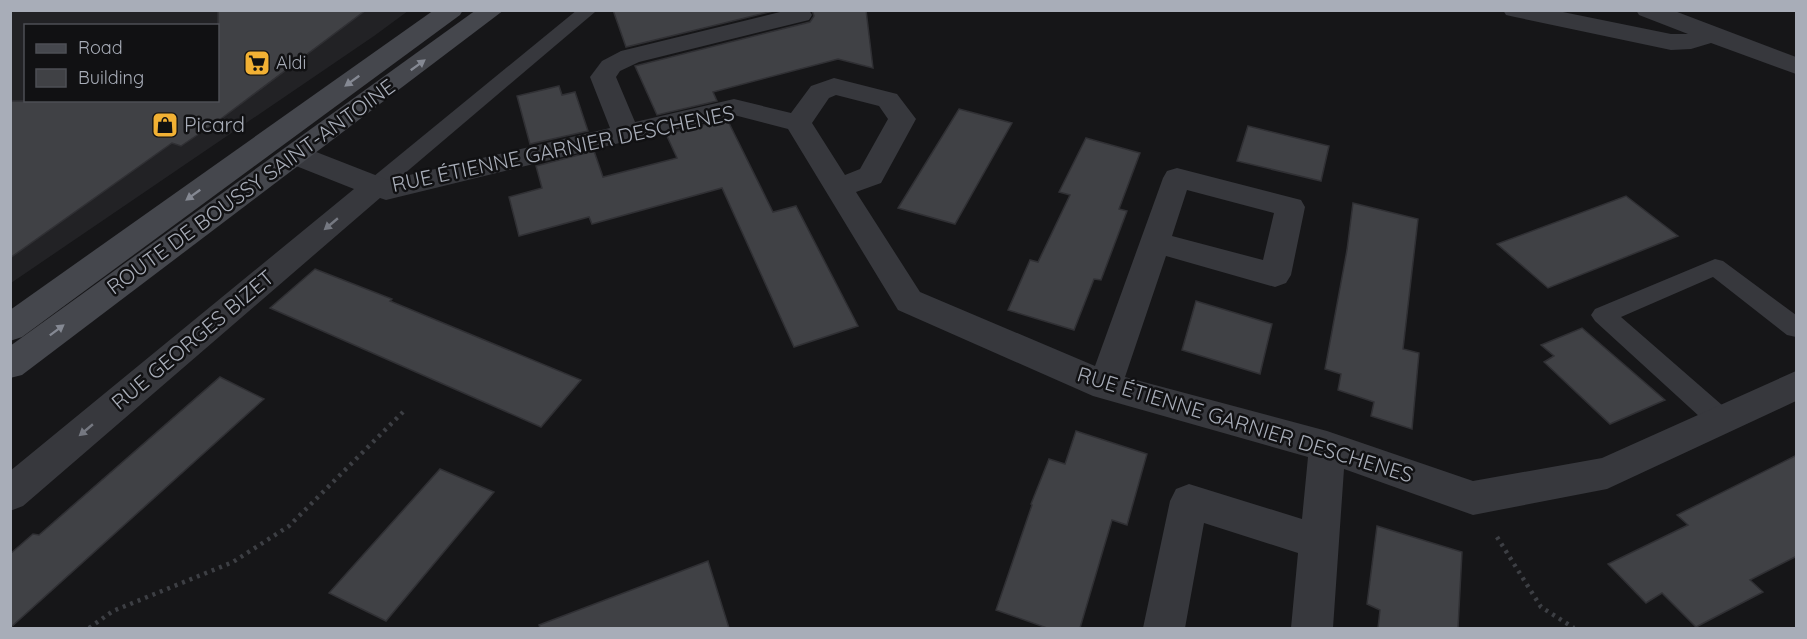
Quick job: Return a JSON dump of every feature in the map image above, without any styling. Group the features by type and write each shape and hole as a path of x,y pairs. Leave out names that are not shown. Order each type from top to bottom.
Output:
{"main road":[{"name":"ROUTE DE BOUSSY SAINT-ANTOINE","path":"10,327 451,10"},
{"name":"ROUTE DE BOUSSY SAINT-ANTOINE","path":"10,364 492,10"}],"street":[{"path":"1515,10 1671,42 1691,41 1710,35"},
{"path":"1648,10 1797,66"},
{"path":"626,133 603,77 611,66 630,56 800,15"},
{"path":"798,123 820,92 834,86 888,100 902,119 871,176 838,188"},
{"name":"RUE ÉTIENNE GARNIER DESCHENES","path":"296,155 386,190 734,107 798,123 909,301 1105,386 1327,447 1473,498 1607,473 1797,385"},
{"name":"RUE GEORGES BIZET","path":"10,494 376,186"},
{"path":"1105,386 1155,242"},
{"path":"1312,628 1327,447"},
{"path":"1164,628 1189,501 1319,542"}],"lane":[{"path":"376,186 586,12"},
{"path":"1721,420 1603,315 1715,267 1797,328"}],"path":[{"path":"89,628 113,611 233,562 289,526 404,412"},
{"path":"1473,498 1541,607 1574,628"}],"shaded area":[{"path":"11,11 408,11 11,283"}],"building":[{"path":"218,10 366,10 218,121 181,146 172,143 10,258 10,101 219,102"},
{"path":"613,10 777,10 626,47"},
{"path":"812,10 866,10 873,68 838,59 713,92 717,101 657,115 635,66 810,22 814,16"},
{"path":"559,86 562,95 575,92 588,131 530,144 517,96"},
{"path":"959,109 1012,123 955,224 898,208"},
{"path":"727,119 773,212 796,206 858,326 794,347 722,188 592,224 589,217 519,236 509,197 542,188 536,166 594,151 603,177 677,158 666,134"},
{"path":"1248,126 1329,146 1321,181 1237,161"},
{"path":"1086,138 1140,153 1119,209 1127,211 1101,280 1094,279 1074,330 1008,310 1030,260 1038,262 1070,195 1059,192"},
{"path":"1626,196 1678,236 1548,288 1497,244"},
{"path":"1353,203 1418,219 1403,349 1419,353 1412,429 1371,416 1374,402 1338,390 1341,374 1325,369 1347,250"},
{"path":"315,269 392,299 390,301 581,380 541,427 270,308"},
{"path":"1196,301 1272,324 1260,374 1182,350"},
{"path":"1582,328 1665,400 1610,424 1544,362 1554,356 1541,345"},
{"path":"220,377 264,399 10,628 10,554 33,534 39,535"},
{"path":"1076,431 1147,454 1127,525 1112,520 1080,628 1047,628 996,610 1031,504 1049,459 1065,464"},
{"path":"1797,455 1797,556 1750,580 1763,592 1696,627 1662,593 1646,603 1608,564 1688,525 1677,515"},
{"path":"440,469 494,492 386,621 329,593"},
{"path":"1377,526 1462,552 1458,628 1378,628 1380,610 1367,604"},
{"path":"708,561 729,628 540,628 539,625"}],"place":[{"name":"Aldi","path":"257,63"},
{"name":"Picard","path":"165,125"}]}
